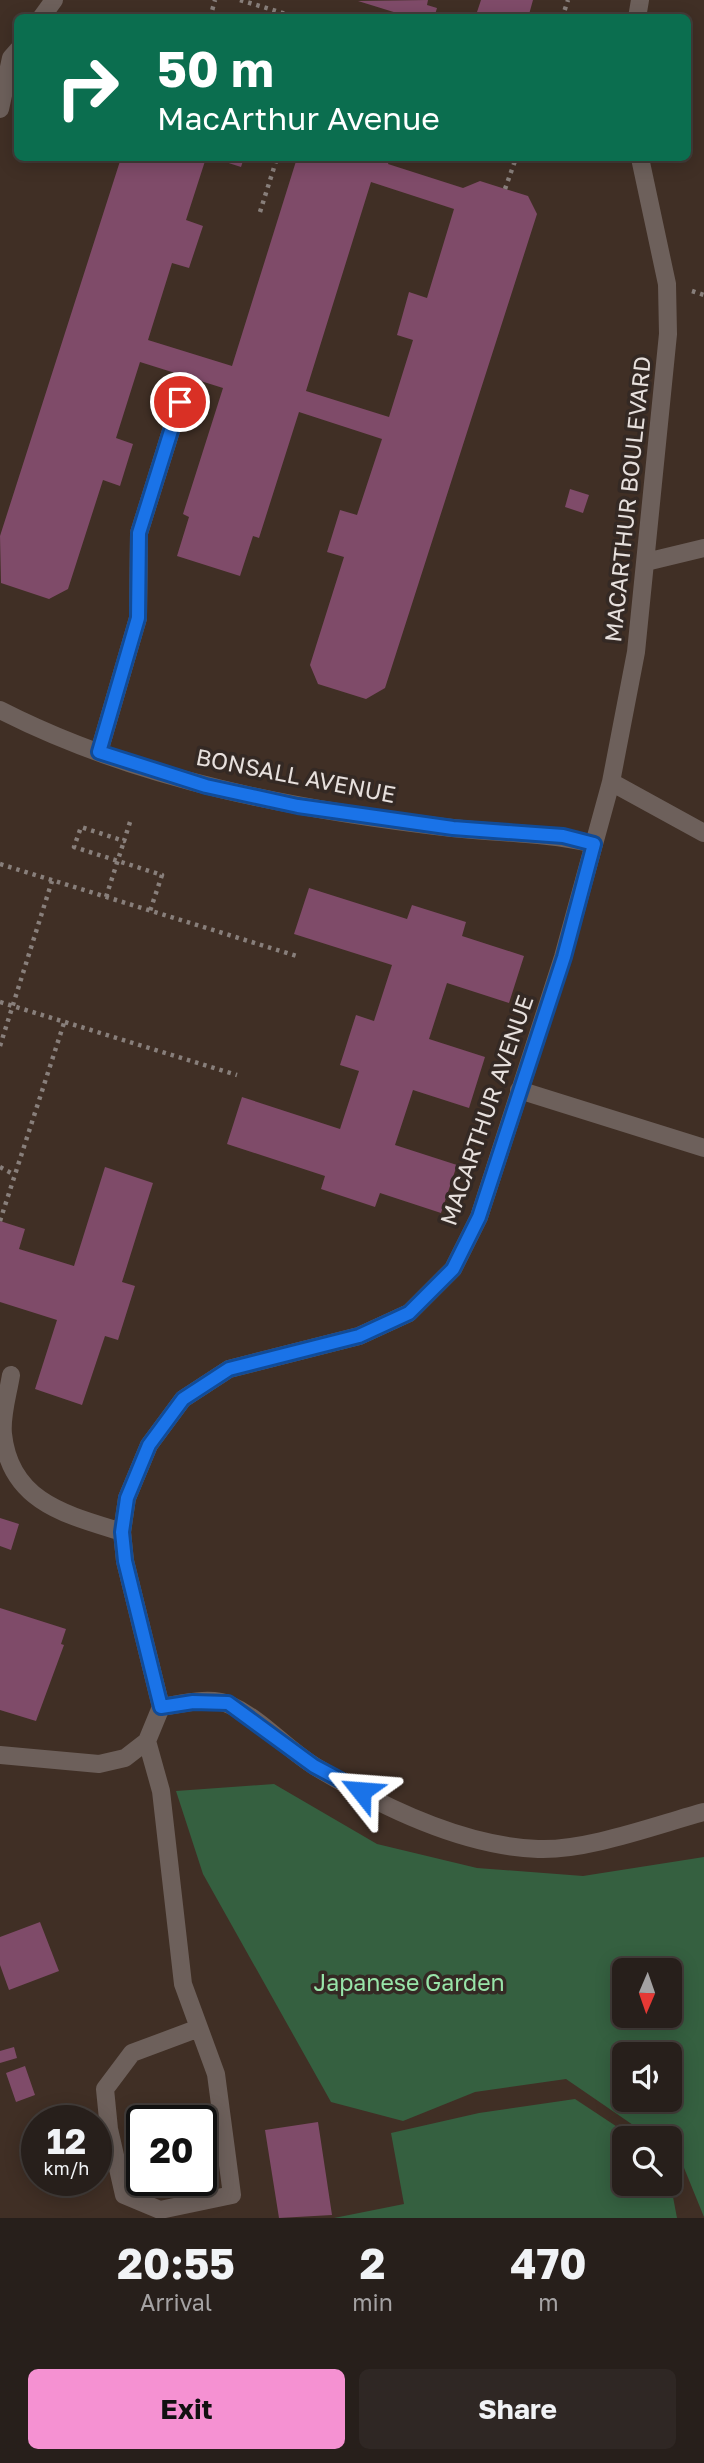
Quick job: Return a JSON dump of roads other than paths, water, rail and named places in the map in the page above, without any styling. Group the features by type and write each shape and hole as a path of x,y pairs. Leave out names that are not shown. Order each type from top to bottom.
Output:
{"street":[{"path":"0,109 10,51"},
{"name":"MACARTHUR BOULEVARD","path":"594,844 611,782 636,652 668,322 667,284 662,250 641,161"},
{"path":"99,752 138,618 139,533 180,402"},
{"path":"646,562 704,548"},
{"name":"BONSALL AVENUE","path":"0,710 99,752 206,786 298,806 453,828 563,836 594,844"},
{"path":"611,782 704,833"},
{"name":"MACARTHUR AVENUE","path":"161,1707 125,1561 122,1532 127,1498 149,1445 183,1399 229,1369 359,1336 409,1313 453,1269 479,1217 564,957 594,844"},
{"path":"519,1090 704,1148"},
{"path":"11,1375 2,1432 11,1469 29,1492 60,1512 122,1532"},
{"path":"0,1755 99,1764 125,1758 147,1741 161,1707 193,1702 228,1703 314,1766 384,1803 447,1829 495,1843 538,1849 571,1847 704,1812"},
{"path":"147,1741 161,1791 183,1984 216,2074 232,2195 160,2210 124,2195 109,2129 105,2089 132,2053 199,2028"}],"park label":[{"name":"Japanese Garden","path":"409,1982"}]}
